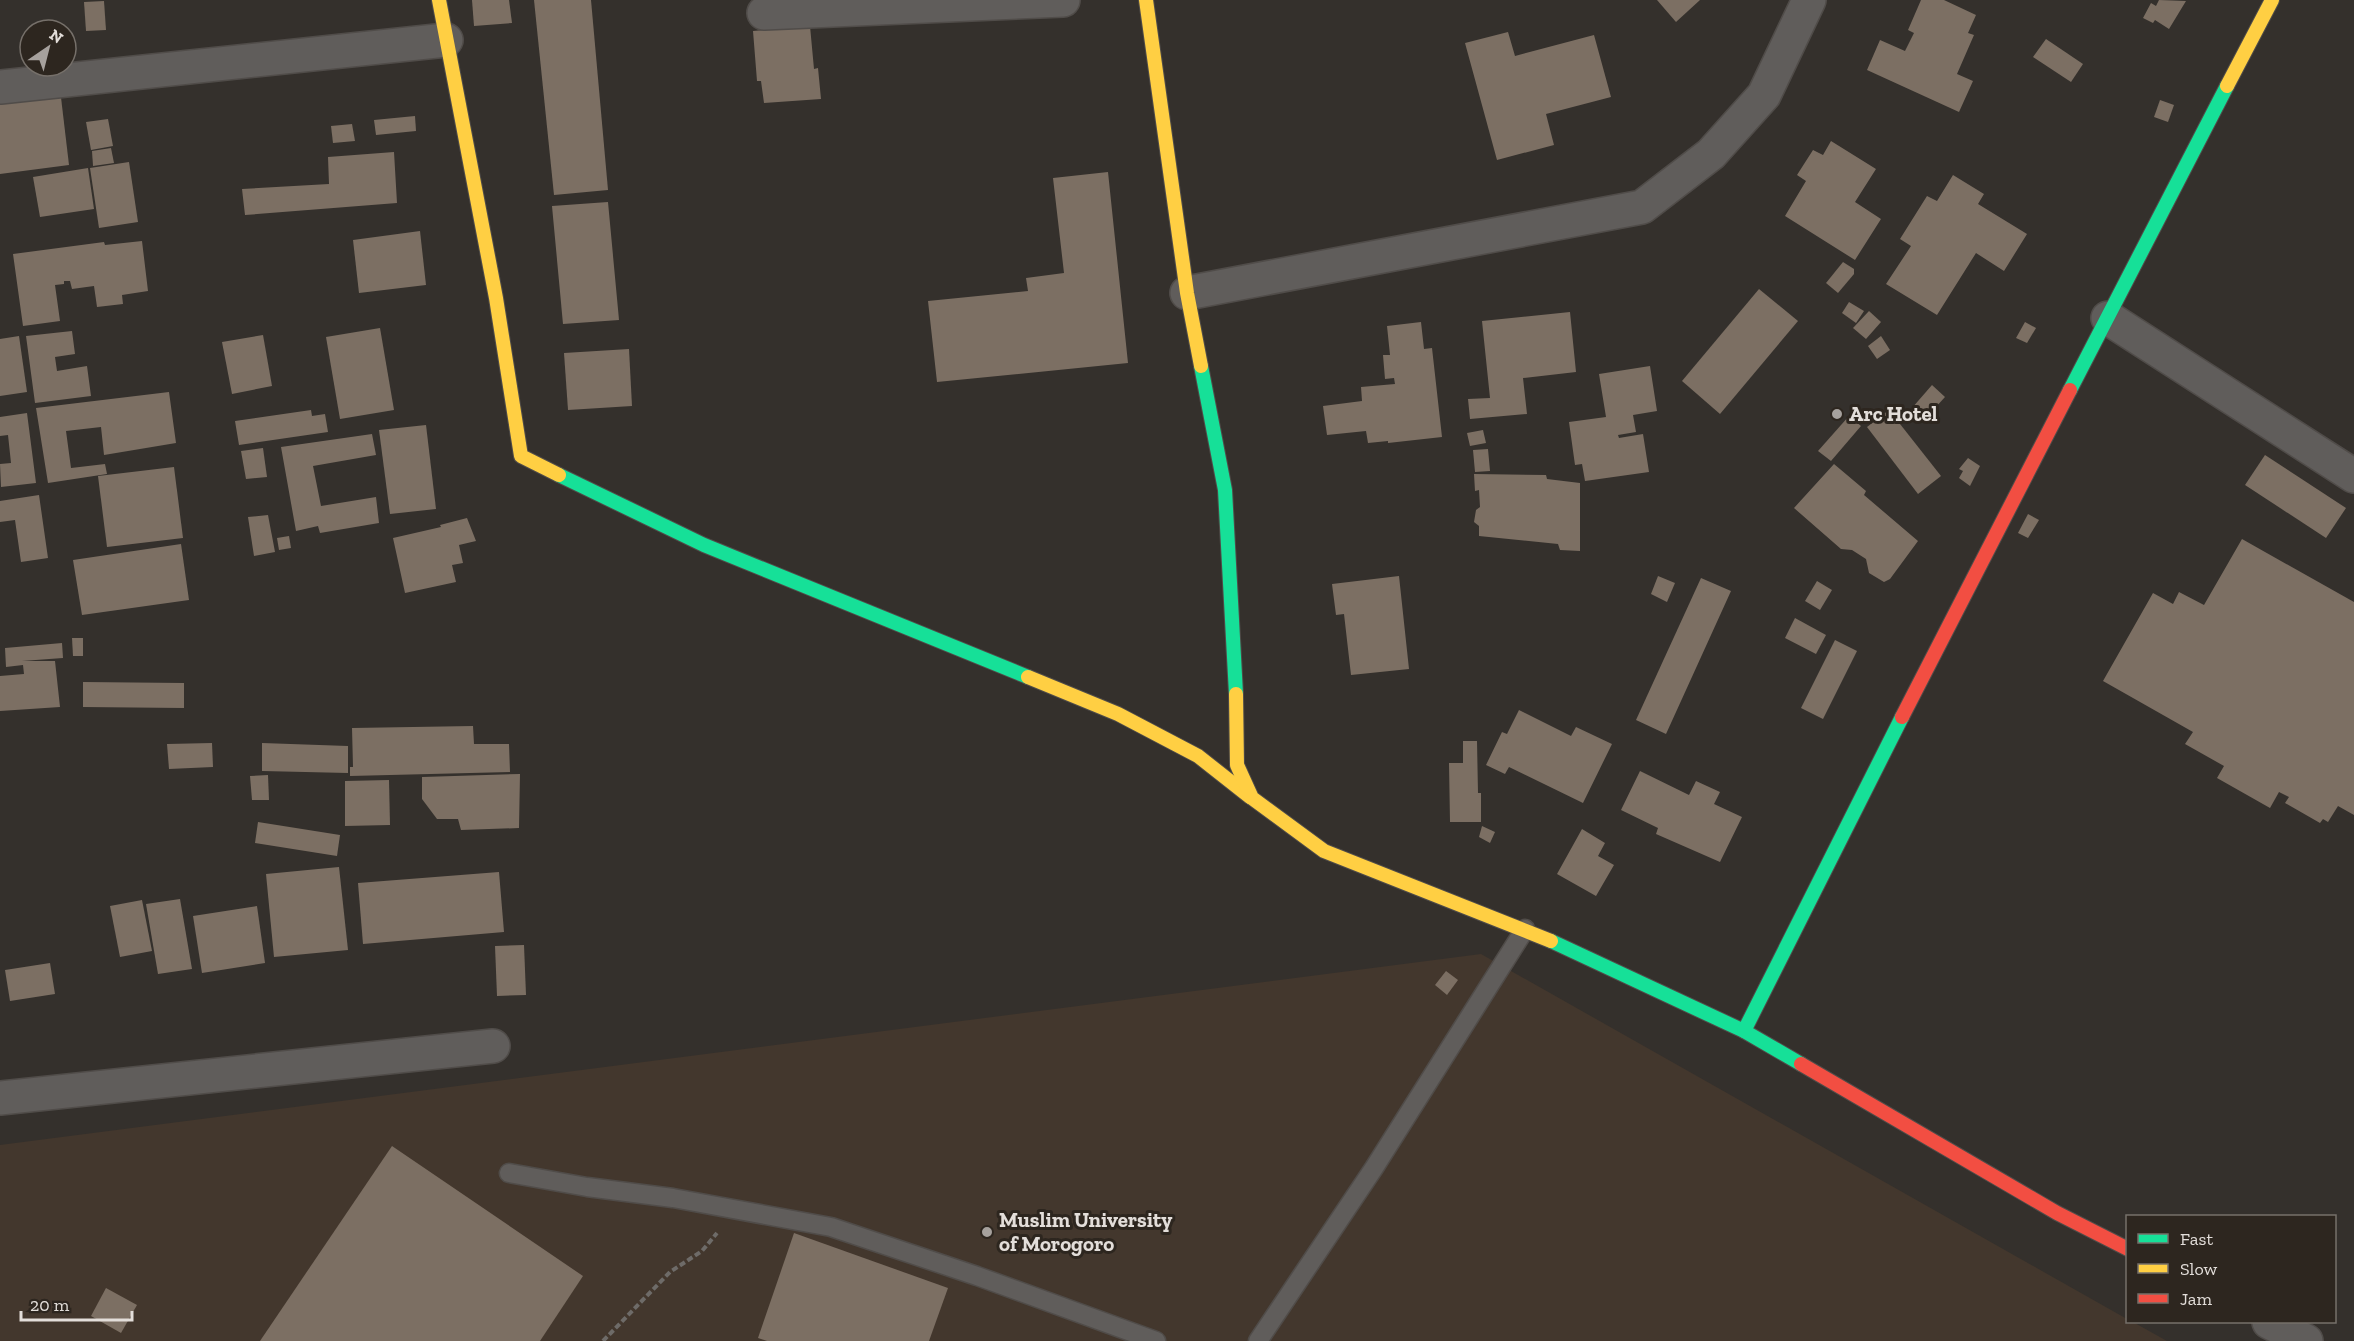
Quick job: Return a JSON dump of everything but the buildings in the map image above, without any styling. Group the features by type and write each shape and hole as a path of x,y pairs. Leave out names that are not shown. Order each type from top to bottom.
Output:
{"street":[{"path":"439,0 496,298 521,456 704,545 1118,714 1198,756 1324,851 1525,929 1744,1031 2057,1213 2126,1248"},
{"path":"764,13 1063,0"},
{"path":"1146,0 1187,292 1225,490 1235,663 1237,765 1252,798"},
{"path":"1187,292 1642,207 1710,154 1764,95 1809,0"},
{"path":"1744,1031 1931,658 2272,0"},
{"path":"0,87 446,40"},
{"path":"2109,318 2354,476"},
{"path":"0,1098 493,1046"},
{"path":"2271,1323 2306,1341"}],"lane":[{"path":"1258,1341 1374,1168 1525,929"},
{"path":"509,1173 831,1227 998,1283 1156,1341"}],"path":[{"path":"603,1341 670,1272 702,1251 737,1210"}],"shaded area":[{"name":"Muslim University of Morogoro","path":"1481,954 2126,1318 2126,1323 2135,1323 2167,1341 0,1341 0,1145"}],"traffic: fast":[{"path":"2070,390 2227,86"},
{"path":"1201,366 1225,490 1236,694"},
{"path":"559,475 704,545 1028,677"},
{"path":"1801,1064 1744,1031 1902,717"},
{"path":"1551,941 1744,1031"}],"traffic: slow":[{"path":"439,0 496,298 521,456 559,475"},
{"path":"1146,0 1187,293 1201,366"},
{"path":"2227,86 2272,0"},
{"path":"1028,677 1118,714 1198,756 1250,797"},
{"path":"1236,694 1237,765 1252,798 1324,851 1551,941"}],"traffic: jam":[{"path":"1902,717 2070,390"},
{"path":"1801,1064 2057,1213 2126,1248"}],"place":[{"name":"Arc Hotel","path":"1837,414"},
{"name":"Muslim University of Morogoro","path":"987,1232"}]}
